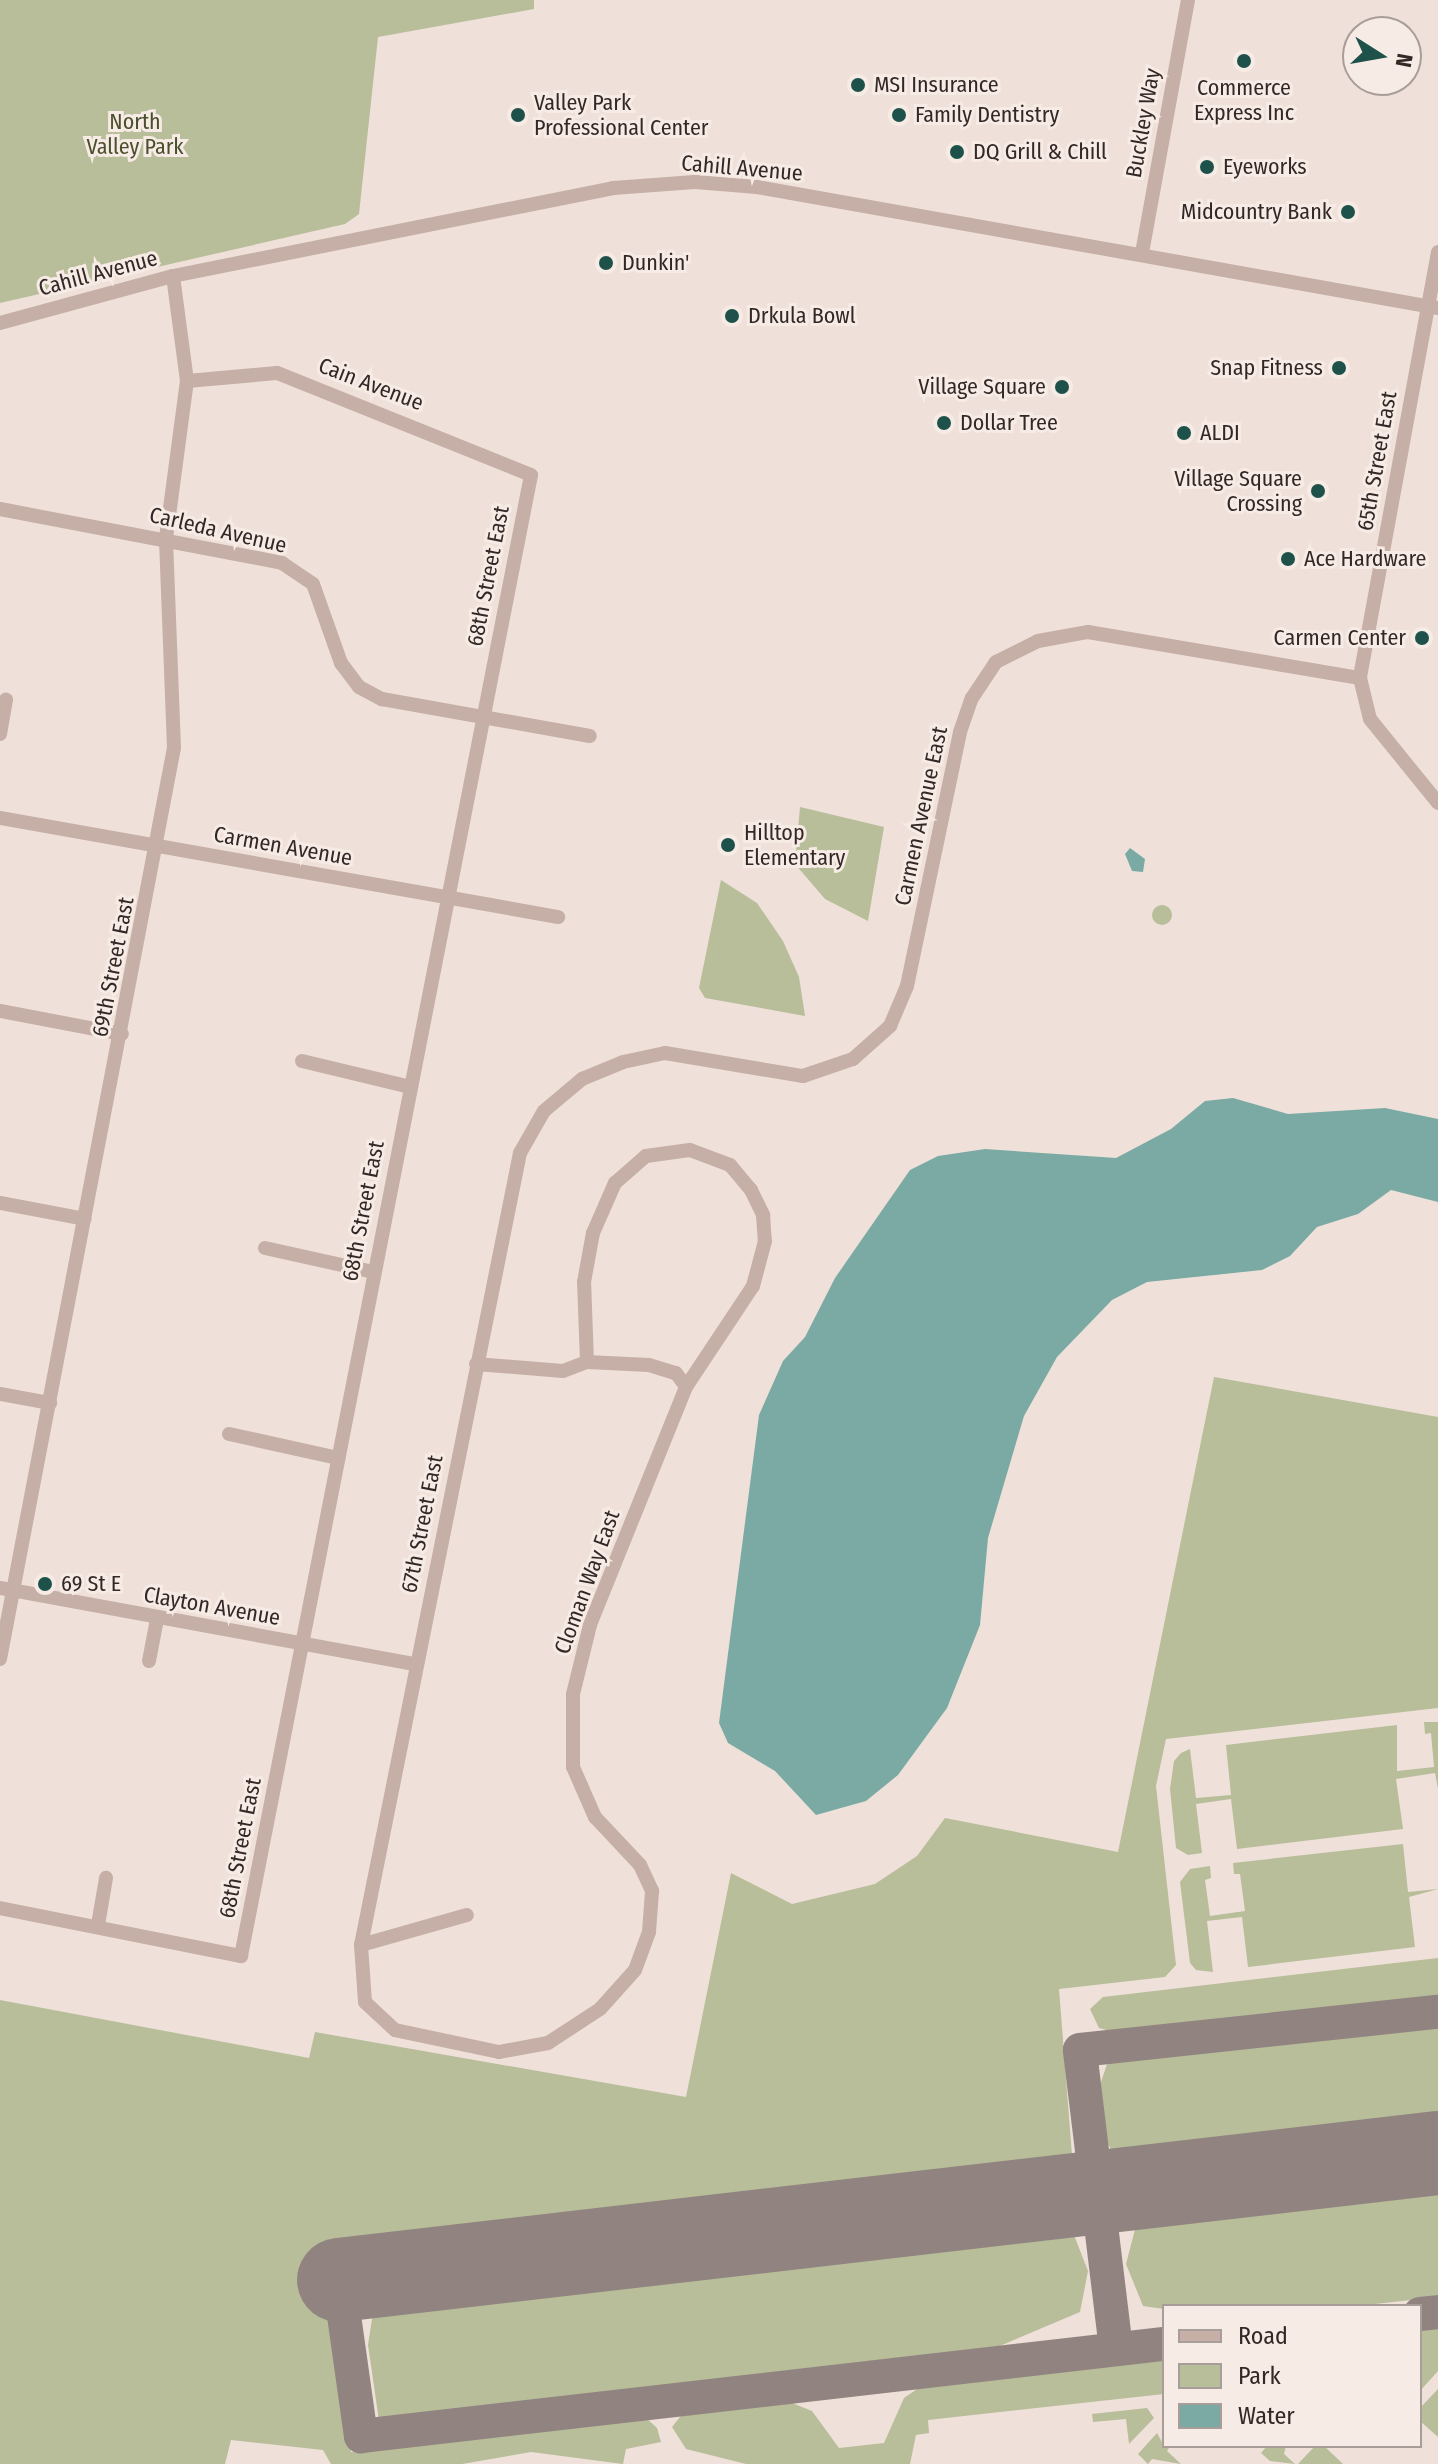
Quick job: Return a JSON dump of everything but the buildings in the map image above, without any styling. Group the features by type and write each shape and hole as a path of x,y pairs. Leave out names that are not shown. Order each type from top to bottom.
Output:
{"street":[{"name":"Buckley Way","path":"1142,253 1188,0"},
{"name":"Cahill Avenue","path":"0,323 173,276 613,188 695,182 757,187 1433,307"},
{"name":"65th Street East","path":"1360,678 1433,307 1438,252"},
{"name":"69th Street East","path":"0,1659 7,1590 50,1403 159,846 174,748 166,538 187,381 173,276"},
{"name":"Cain Avenue","path":"187,381 277,373 461,443 531,475"},
{"name":"68th Street East","path":"98,1925 241,1956 531,475"},
{"name":"Carleda Avenue","path":"0,509 166,538 282,563 313,584 341,663 359,687 382,699 590,736"},
{"name":"Carmen Avenue East","path":"582,1079 623,1062 665,1053 803,1076 853,1059 890,1026 907,986 960,732 972,698 996,662 1038,641 1088,632 1360,678"},
{"path":"1360,678 1370,719 1438,803"},
{"path":"0,734 6,700"},
{"name":"Carmen Avenue","path":"0,818 558,917"},
{"path":"0,1011 122,1034"},
{"path":"302,1061 410,1087"},
{"name":"67th Street East","path":"365,2002 361,1945 520,1153 544,1111 582,1079"},
{"name":"Cloman Way East","path":"365,2002 395,2030 499,2052 548,2043 600,2009 635,1970 649,1932 652,1891 640,1865 595,1817 573,1767 573,1694 590,1625 686,1387 753,1286 765,1241 763,1215 751,1190 730,1165 690,1150 646,1156 615,1183 593,1233 584,1282 587,1362"},
{"path":"0,1203 85,1219"},
{"path":"265,1248 373,1272"},
{"path":"476,1364 563,1371 587,1362 649,1365 676,1373 686,1387"},
{"path":"0,1394 50,1403"},
{"path":"229,1434 338,1458"},
{"name":"Clayton Avenue","path":"7,1590 416,1664"},
{"path":"149,1661 157,1619"},
{"path":"0,1908 98,1925 106,1878"},
{"path":"361,1945 467,1915"}],"green space":[{"name":"North Valley Park","path":"0,0 534,0 534,9 378,37 359,214 345,224 0,303"},
{"path":"800,807 884,827 868,921 825,899 795,864"},
{"path":"721,880 757,903 783,941 799,977 805,1016 705,998 699,988"},
{"path":"1158,905 1166,905 1172,915 1166,925 1158,925 1152,919 1152,911"},
{"path":"1214,1377 1438,1417 1438,1708 1166,1739 1156,1786 1176,1965 1165,1977 1059,1989 1072,2155 1048,2170 322,2253 351,2452 644,2416 657,2428 661,2442 626,2449 623,2464 531,2452 462,2464 331,2464 323,2450 231,2440 225,2464 0,2464 0,2000 309,2058 315,2032 686,2097 731,1873 792,1904 875,1884 917,1856 945,1818 1118,1852"},
{"path":"1424,1722 1438,1722 1438,1789 1435,1773 1396,1779 1403,1829 1237,1849 1231,1799 1196,1804 1202,1853 1188,1855 1176,1848 1170,1789 1174,1761 1181,1753 1190,1749 1196,1798 1231,1795 1226,1745 1397,1725 1397,1771 1434,1767 1431,1733 1425,1734"},
{"path":"1403,1844 1408,1892 1438,1889 1409,1897 1415,1947 1248,1967 1242,1917 1207,1921 1213,1972 1196,1970 1190,1963 1180,1882 1190,1869 1210,1866 1211,1878 1205,1880 1210,1916 1245,1911 1240,1874 1234,1874 1233,1863"},
{"path":"1438,1958 1438,1997 1121,2034 1099,2028 1090,2009 1103,1997"},
{"path":"1438,2022 1438,2124 1140,2159 1113,2152 1107,2143 1100,2085 1107,2064 1120,2058"},
{"path":"1438,2183 1438,2297 1375,2304 1162,2304 1162,2309 1143,2306 1126,2264 1138,2218"},
{"path":"1064,2226 1072,2230 1088,2271 1080,2312 995,2348 379,2421 368,2345 374,2306"},
{"path":"1438,2327 1438,2371 1422,2389 1422,2329"},
{"path":"1162,2359 1162,2394 928,2420 929,2433 916,2435 910,2464 746,2464 686,2449 672,2427 683,2413 787,2401 812,2411 839,2448 884,2443 904,2398 923,2385"},
{"path":"1438,2389 1438,2437 1422,2423 1422,2406"},
{"path":"1147,2408 1154,2418 1129,2444 1126,2419 1093,2422 1092,2414"},
{"path":"1157,2433 1162,2448 1169,2448 1167,2451 1181,2464 1152,2459 1148,2464 1138,2454"},
{"path":"1265,2448 1286,2448 1284,2454 1295,2464 1270,2461 1261,2453"},
{"path":"1313,2448 1326,2448 1343,2464 1298,2464"}],"water":[{"path":"1130,848 1145,859 1143,872 1132,871 1125,854"},
{"path":"1233,1098 1288,1114 1385,1108 1438,1119 1438,1202 1391,1190 1358,1214 1317,1227 1290,1256 1262,1270 1147,1282 1112,1300 1057,1357 1024,1416 988,1538 980,1625 947,1708 898,1775 866,1801 816,1815 775,1771 728,1743 719,1723 759,1415 783,1361 805,1337 835,1278 910,1170 938,1156 985,1149 1116,1158 1171,1129 1205,1101"}],"taxiway":[{"path":"1116,2349 1080,2050 1438,2012"},
{"path":"339,2280 361,2436 1162,2344"},
{"path":"1422,2314 1438,2312"}],"runway":[{"path":"339,2280 1438,2153"}],"place":[{"name":"Commerce Express Inc","path":"1244,61"},
{"name":"MSI Insurance","path":"858,85"},
{"name":"Valley Park Professional Center","path":"518,115"},
{"name":"Family Dentistry","path":"899,115"},
{"name":"DQ Grill & Chill","path":"957,152"},
{"name":"Eyeworks","path":"1207,167"},
{"name":"Midcountry Bank","path":"1348,212"},
{"name":"Dunkin'","path":"606,263"},
{"name":"Drkula Bowl","path":"732,316"},
{"name":"Snap Fitness","path":"1339,368"},
{"name":"Village Square","path":"1062,387"},
{"name":"Dollar Tree","path":"944,423"},
{"name":"ALDI","path":"1184,433"},
{"name":"Village Square Crossing","path":"1318,491"},
{"name":"Ace Hardware","path":"1288,559"},
{"name":"Carmen Center","path":"1422,638"},
{"name":"Hilltop Elementary","path":"728,845"},
{"name":"69 St E","path":"45,1584"}]}
